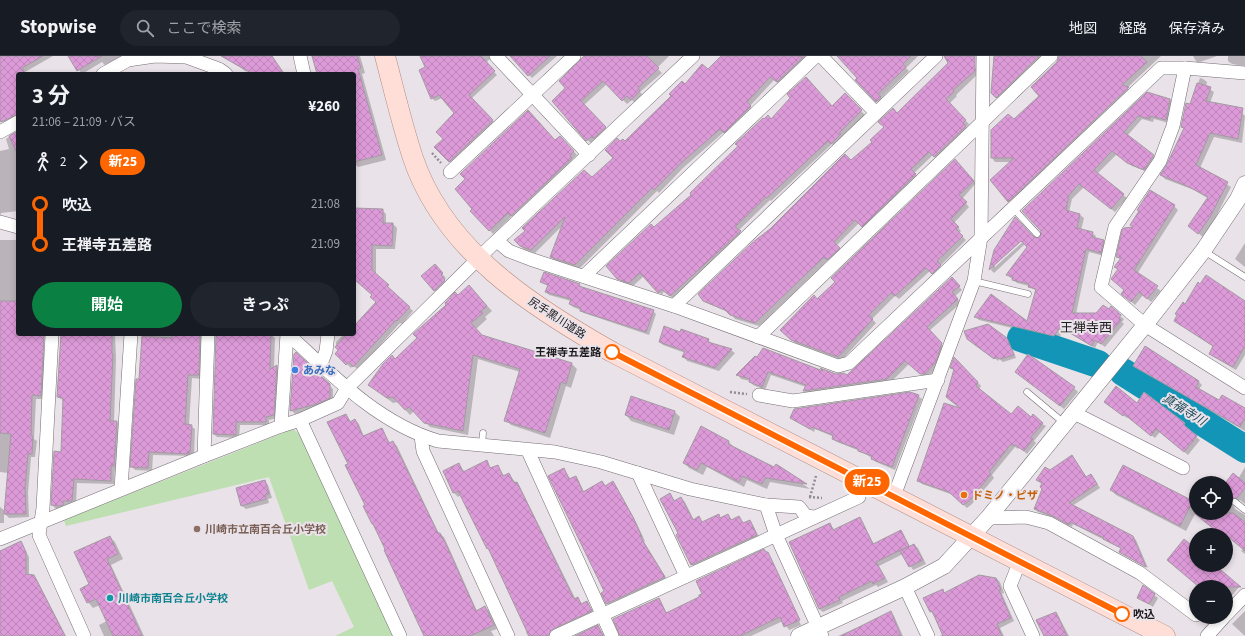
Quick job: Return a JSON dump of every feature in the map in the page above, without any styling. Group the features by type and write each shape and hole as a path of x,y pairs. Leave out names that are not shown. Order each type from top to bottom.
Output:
{"main road":[{"name":"尻手黒川道路","path":"385,56 413,159 431,197 456,235 480,259 521,294 573,330 619,356 1020,561 1139,628 1165,636"}],"street":[{"path":"107,72 128,60 155,56 186,57 220,69 224,72"},
{"path":"300,56 304,72"},
{"path":"496,56 589,155"},
{"path":"450,172 574,56"},
{"path":"0,539 204,456 280,426 300,420 338,403 347,388 497,241 694,56"},
{"path":"584,276 816,56"},
{"path":"821,56 876,113"},
{"path":"674,306 936,56"},
{"path":"894,496 974,281 982,237 983,56"},
{"path":"758,337 1051,56"},
{"path":"497,241 509,251 530,259 674,306 838,366 849,363 1012,207 1161,68 1185,68 1245,73"},
{"path":"1185,68 1173,126 1160,161 1115,227 1101,287 1145,325 1245,388"},
{"path":"0,132 16,123"},
{"path":"799,636 820,632 944,566 988,518 1145,325 1203,250 1238,199 1245,184"},
{"path":"0,222 16,226"},
{"path":"52,336 43,508 39,535 84,636"},
{"path":"122,489 131,336"},
{"path":"204,456 208,336"},
{"path":"280,426 288,336"},
{"path":"290,336 347,388 385,416 421,436 438,441 483,439 528,451 555,452 601,462 690,489 766,505 799,507 806,516 814,517"},
{"path":"321,364 326,351 328,336"},
{"path":"759,395 793,401 938,380"},
{"path":"1070,418 1183,468"},
{"path":"300,420 400,636"},
{"path":"421,436 423,451 508,636"},
{"path":"528,451 612,636"},
{"path":"638,473 686,576"},
{"path":"556,636 858,497"},
{"path":"766,505 776,535 820,632"},
{"path":"988,518 1026,517 1049,523 1140,573 1189,610"},
{"path":"1020,561 1010,586 1033,636"},
{"path":"905,587 928,636"},
{"path":"1233,607 1245,595"},
{"path":"1210,632 1217,624"}],"lane":[{"path":"1012,207 1037,234"},
{"path":"1203,250 1245,277"},
{"path":"974,281 1028,294"},
{"path":"1027,392 1070,418"},
{"path":"1235,502 1245,510"}],"path":[{"path":"726,391 759,395"},
{"path":"810,497 816,476"}],"green space":[{"path":"293,429 301,435 393,636 335,636 354,627 332,581 309,590 269,477 66,526 64,520"}],"building":[{"path":"0,56 43,56 22,68 24,72 16,72 16,115 1,122"},
{"path":"68,56 102,56 77,71"},
{"path":"221,56 272,56 283,72 249,72"},
{"path":"312,56 357,56 361,68 358,69 382,155 356,162 356,72 316,72"},
{"path":"420,56 481,56 495,71 469,95 493,120 449,162 434,147 443,139 436,132 454,113 439,95 431,99 419,70 425,67"},
{"path":"510,56 550,56 528,76"},
{"path":"584,56 647,56 659,68 638,88 640,91 631,100 627,96 622,101 603,81 581,101 606,127 594,138 591,137 586,141 552,101 565,88 559,81"},
{"path":"721,56 804,56 777,82 770,77 747,102 751,106 724,133 720,129 680,164 654,190 652,188 575,265 550,257 565,217 531,250 520,246 514,240 525,231 522,228 584,170 592,177 613,158 605,150 617,138 620,141 623,139 625,141 671,96 669,94 682,81 685,84 702,64 708,69"},
{"path":"837,56 911,56 903,64 906,67 878,94 881,97 876,102 855,80 857,78"},
{"path":"944,56 975,56 975,71 953,90 954,92 946,99 966,120 963,123 966,126 934,157 929,152 911,169 916,174 862,227 855,220 834,242 840,248 827,260 824,257 755,323 730,315 725,310 703,301 698,294 753,242 770,229 845,154 851,160 872,142 870,140 884,127 878,122 893,108 897,113 948,63"},
{"path":"994,56 1039,56 996,98 991,93"},
{"path":"1059,56 1141,56 1147,62 1122,85 1129,87 1008,202 990,180 1014,158 991,158 991,130 1008,114 1014,119 1039,96 1031,87 1057,62"},
{"path":"806,77 832,106 845,93 862,110 839,133 841,134 831,144 828,141 735,227 741,231 670,296 661,289 659,293 657,292 640,273 629,283 617,279 606,266 651,224 654,227 691,195 690,193 738,146 735,144 763,118 764,119 768,115 771,119 790,98 787,94"},
{"path":"1197,83 1211,87 1206,101 1243,108 1238,139 1210,133 1196,165 1228,182 1210,217 1198,234 1188,226 1208,197 1160,175 1167,164 1184,128 1181,127 1186,103 1190,104"},
{"path":"1147,92 1170,99 1166,120 1150,116 1150,119 1138,116 1124,132 1154,155 1144,170 1127,163 1112,151 1094,170 1124,194 1111,209 1079,184 1069,195 1066,210 1080,214 1077,228 1093,232 1092,237 1104,240 1101,253 1086,249 1072,313 1096,313 1103,305 1109,309 1111,306 1121,315 1119,318 1121,320 1101,344 1094,340 1092,346 1060,327 1054,336 974,317 991,294 1027,321 1036,289 1028,287 1029,284 1012,280 1013,277 1006,275 1027,247 1021,241 989,270 994,250 1015,217 1034,237 1040,237 1041,231 1022,211"},
{"path":"528,110 555,140 560,136 574,151 570,156 572,158 511,216 508,213 489,231 470,211 472,209 455,189 465,179 460,174"},
{"path":"16,132 16,151 9,136"},
{"path":"955,159 974,181 959,195 967,202 951,219 959,227 956,229 963,236 937,261 941,265 932,274 926,268 895,296 891,293 869,315 873,319 838,357 791,340 780,330 814,295 817,299 835,282 831,278"},
{"path":"1150,190 1175,205 1134,270 1158,286 1147,299 1139,292 1131,302 1121,294 1124,290 1111,279 1118,269 1114,267 1121,258 1116,257 1122,230 1124,228 1133,227 1130,225 1139,211 1137,210"},
{"path":"356,208 383,209 383,223 393,223 392,246 372,245 372,270 410,307 353,367 349,362 346,365 335,354 338,350 335,347 345,336 356,336 356,324 376,302 370,297 372,295 356,281"},
{"path":"435,264 443,273 441,275 445,280 434,291 421,276"},
{"path":"544,272 580,284 579,286 654,310 646,332 580,311 580,308 569,304 571,299 545,292 548,285 540,282"},
{"path":"1206,275 1245,301 1245,346 1233,367 1209,354 1213,346 1174,321 1177,315 1175,314 1183,302 1185,304 1198,282 1200,284"},
{"path":"952,277 960,286 952,292 958,299 927,327 942,343 936,362 925,374 920,374 905,361 887,379 803,391 806,385 768,372 762,387 749,382 750,379 736,375 755,356 757,357 763,348 823,371 820,368 836,374 844,373 847,375"},
{"path":"469,285 487,306 481,311 483,313 471,323 482,335 572,363 566,384 561,382 545,433 504,421 520,369 473,355 463,431 424,423 409,407 405,410 393,397 387,398 368,385 383,364 392,355 395,359 417,338 413,334 446,305 445,303 455,292 458,295"},
{"path":"0,301 16,301 16,336 44,336 41,396 32,395 31,436 33,436 32,454 28,454 25,488 26,514 4,514 11,434 0,433"},
{"path":"988,324 1007,338 1014,355 1000,359 996,357 994,359 967,339 964,331"},
{"path":"664,326 680,332 681,329 709,339 708,342 732,349 715,368 682,357 685,351 659,342"},
{"path":"61,336 112,336 113,354 110,421 117,421 114,466 111,466 111,481 74,479 72,501 63,501 63,505 59,506 51,505 54,451 61,452 63,398 57,397"},
{"path":"142,336 172,338 172,336 200,336 199,375 188,375 185,424 192,425 190,453 149,452 148,468 130,467 136,379 139,379"},
{"path":"216,336 271,336 270,369 277,365 274,415 266,417 266,422 236,422 236,435 213,434"},
{"path":"1145,346 1199,381 1196,387 1219,400 1222,395 1245,408 1245,418 1240,427 1133,366"},
{"path":"296,352 313,368 312,375 321,376 330,384 330,398 317,404 290,411 294,354"},
{"path":"1028,354 1075,387 1060,406 1015,372"},
{"path":"954,357 978,382 976,386 1011,414 1018,406 1031,417 1033,414 1043,423 1031,437 1033,439 1024,451 1011,444 989,472 991,474 969,501 963,505 949,492 917,481 944,403 960,408 946,397 954,369 950,368"},
{"path":"1116,386 1137,403 1144,392 1185,423 1184,425 1197,436 1184,452 1156,429 1151,436 1124,414 1123,416 1104,402"},
{"path":"910,392 919,395 892,467 871,459 872,456 858,451 858,449 832,439 833,435 812,427 810,429 790,418 794,409"},
{"path":"631,396 675,411 669,430 625,415"},
{"path":"346,414 350,422 355,419 363,436 382,428 389,443 393,441 438,533 440,533 446,544 476,611 485,606 494,625 470,636 424,636 384,550 385,549 363,506 365,505 345,465 348,464 327,422"},
{"path":"701,426 729,441 728,444 774,467 776,464 807,484 765,478 762,484 742,476 739,482 701,463 697,470 683,463"},
{"path":"1072,455 1086,477 1091,474 1097,484 1069,503 1133,536 1146,567 1119,552 1121,548 1103,539 1104,538 1070,522 1069,525 1053,516 1034,509 1042,489 1040,487 1042,483 1036,480 1045,467 1050,470"},
{"path":"487,460 490,468 498,465 503,476 509,473 514,483 517,482 574,599 578,597 581,604 587,601 592,611 553,629 548,636 529,636 488,548 487,549 458,491 453,493 443,471 459,463 463,472"},
{"path":"1123,465 1189,499 1189,509 1180,526 1110,490"},
{"path":"564,468 569,479 576,476 583,492 602,481 605,486 613,481 633,517 642,537 641,538 665,577 606,604 601,593 604,591 548,476"},
{"path":"1233,473 1245,483 1245,488 1237,498 1233,499 1233,476 1231,476"},
{"path":"265,480 269,494 265,495 266,499 241,506 236,488"},
{"path":"670,493 674,501 681,497 693,520 699,516 702,522 719,514 720,518 728,514 731,520 739,516 743,523 750,520 757,535 691,565 676,535 678,533 660,499"},
{"path":"1233,513 1245,522 1245,551 1233,541 1233,528 1213,528 1203,520 1233,520"},
{"path":"860,517 873,544 901,530 909,546 876,562 885,578 873,584 872,581 839,597 840,600 819,609 789,542 830,523 833,530"},
{"name":"川崎市南百合丘小学校","path":"110,536 118,554 107,559 142,636 113,636 96,599 87,603 80,589 89,584 74,552"},
{"path":"1184,539 1189,543 1189,572 1223,572 1233,580 1191,580 1167,560"},
{"path":"21,541 26,552 26,574 34,575 65,636 0,636 0,551"},
{"path":"914,544 923,560 909,567 900,551"},
{"path":"764,549 768,552 800,620 784,627 780,617 740,636 620,636 613,619 659,598 666,613 699,597 699,595 702,594 696,581"},
{"path":"979,575 996,578 1001,590 999,590 1011,618 997,624 1002,636 943,636 932,611 930,612 923,598 943,589 944,593"},
{"path":"1233,580 1241,587 1233,587"},
{"path":"1143,585 1155,594 1149,604 1137,598"},
{"path":"891,611 901,636 841,636"},
{"path":"1056,612 1067,636 1044,636 1036,620"},
{"path":"598,625 603,636 575,636"}],"waterway":[{"name":"真福寺川","path":"1021,338 1098,364"},
{"name":"真福寺川","path":"1123,372 1245,449"}],"bus line":[{"name":"新25","path":"612,352 1122,614"}],"place":[{"name":"王禅寺五差路","path":"612,352"},
{"name":"あみな","path":"295,370"},
{"name":"ドミノ・ピザ","path":"964,495"},
{"name":"川崎市立南百合丘小学校","path":"197,529"},
{"name":"川崎市南百合丘小学校","path":"110,598"},
{"name":"吹込","path":"1122,614"}],"district":[{"name":"王禅寺西","path":"1086,328"}]}
